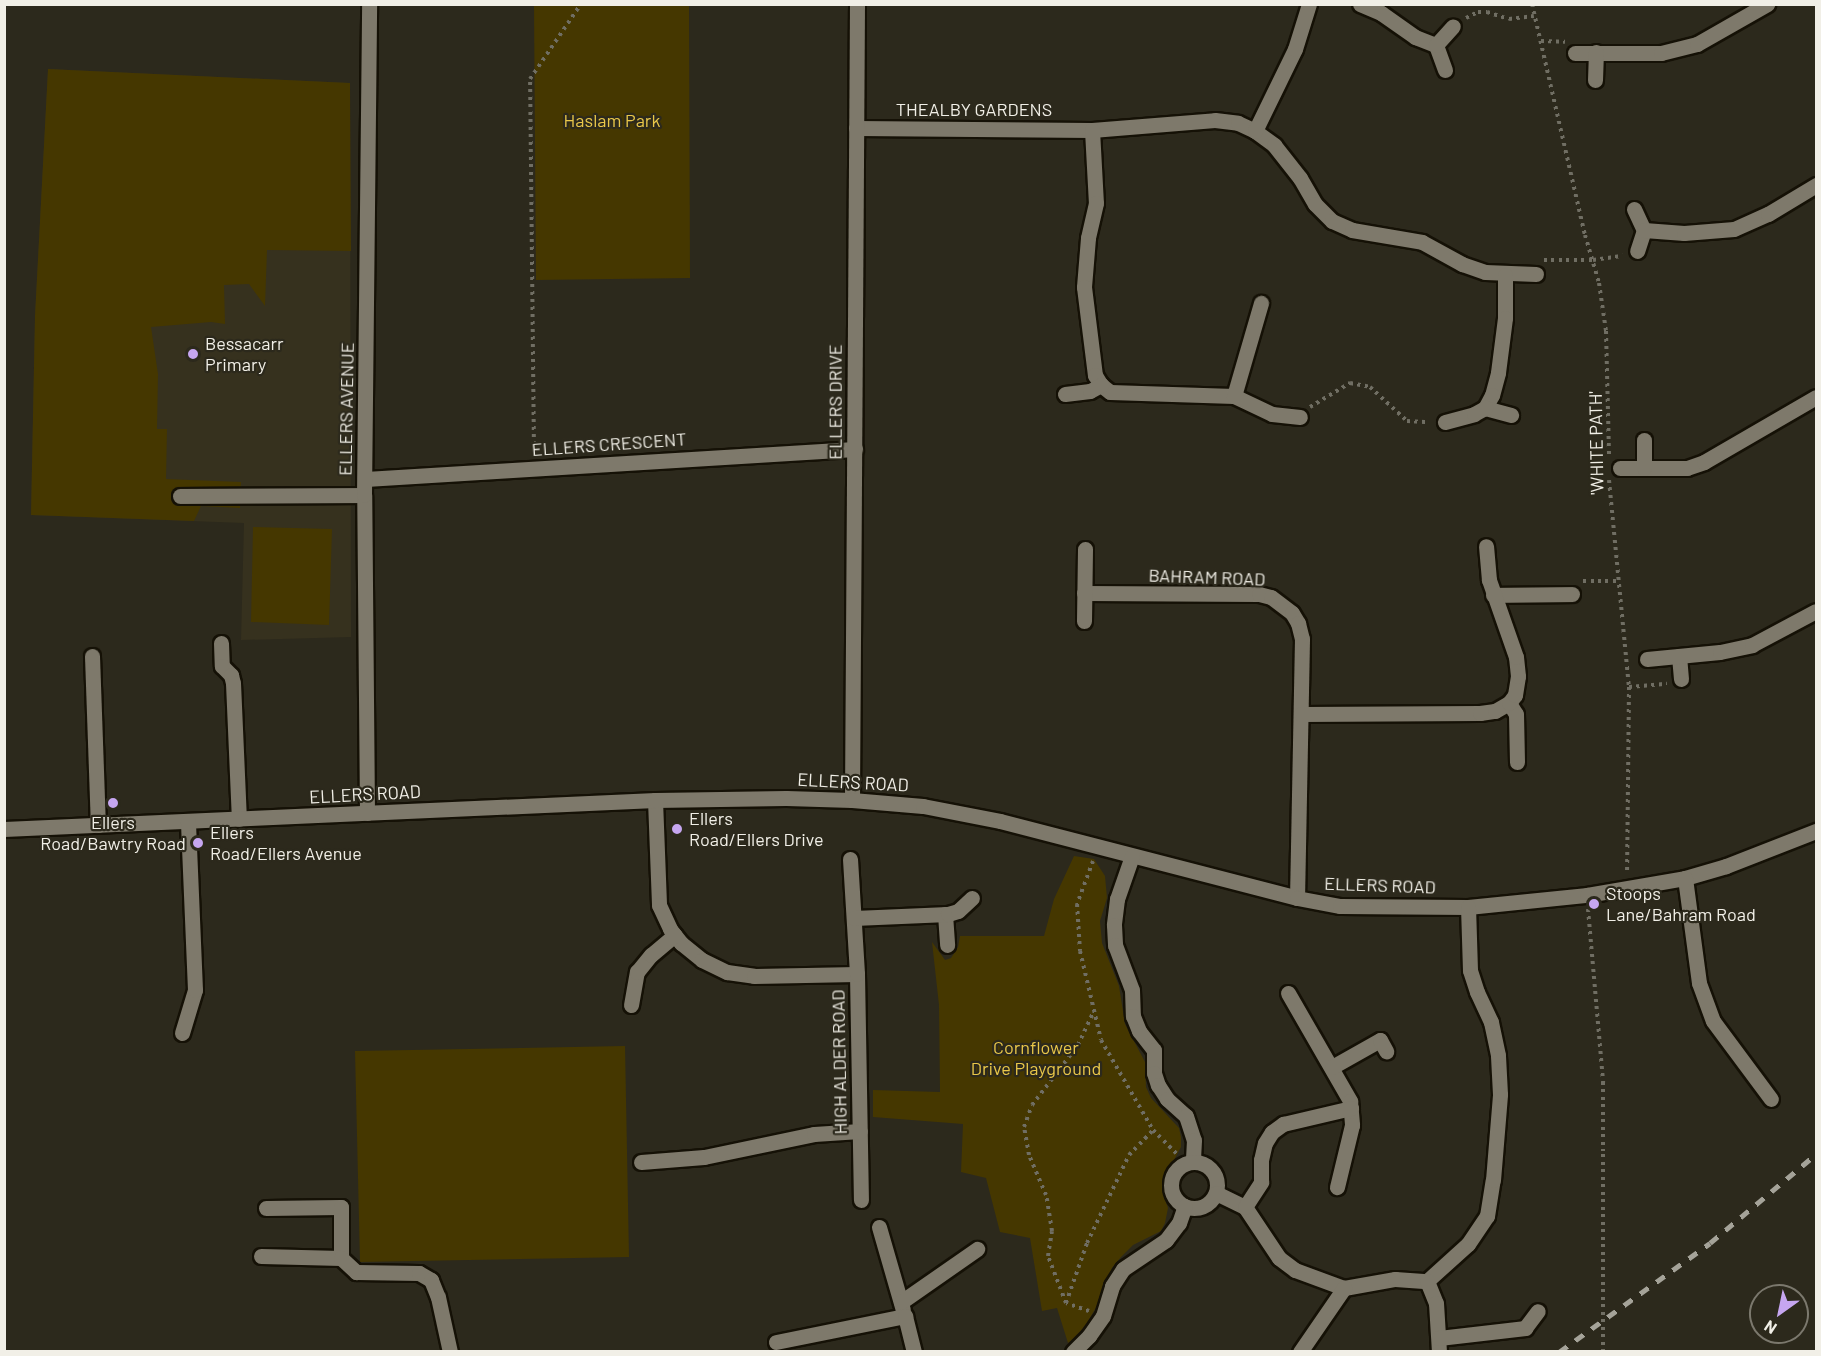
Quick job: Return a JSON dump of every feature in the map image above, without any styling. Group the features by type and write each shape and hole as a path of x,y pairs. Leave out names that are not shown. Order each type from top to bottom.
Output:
{"street":[{"name":"ELLERS AVENUE","path":"367,813 364,479 369,4"},
{"name":"ELLERS DRIVE","path":"852,800 857,4"},
{"path":"1255,131 1295,49 1309,4"},
{"path":"1360,4 1381,13 1415,38 1436,45"},
{"path":"1575,52 1661,53 1696,44 1767,4"},
{"path":"1436,45 1453,26"},
{"path":"1436,45 1445,70"},
{"path":"1595,80 1596,52"},
{"name":"THEALBY GARDENS","path":"856,128 1092,130 1215,120 1238,123 1255,131 1274,145 1315,204 1332,221 1352,230 1422,242 1462,264 1485,272 1505,275 1536,274"},
{"path":"1092,130 1096,203 1084,262 1084,287 1095,375 1101,385 1110,392 1234,396 1272,414 1300,417"},
{"path":"1644,230 1684,233 1734,229 1768,214 1816,184"},
{"path":"1634,209 1644,230 1637,251"},
{"path":"1445,422 1474,414 1485,408 1492,395 1498,373 1505,318 1505,275"},
{"path":"1234,396 1261,303"},
{"path":"1065,394 1090,392 1101,385"},
{"path":"1612,471 1687,468 1704,462 1816,396"},
{"path":"1485,408 1511,415"},
{"path":"1644,440 1644,468"},
{"name":"ELLERS CRESCENT","path":"364,479 855,449"},
{"path":"180,496 364,495"},
{"path":"1301,714 1480,713 1495,711 1509,703 1515,695 1518,676 1516,657 1493,595 1489,580 1486,546"},
{"path":"1084,621 1085,549"},
{"name":"BAHRAM ROAD","path":"1084,593 1258,594 1271,597 1283,604 1298,623 1302,639 1297,898"},
{"path":"1493,595 1572,594"},
{"path":"1647,658 1720,652 1752,645 1814,618"},
{"path":"221,643 222,666 231,675 233,683 239,819"},
{"path":"92,656 98,825"},
{"path":"1679,656 1681,679"},
{"path":"1509,703 1516,714 1517,762"},
{"name":"ELLERS ROAD","path":"4,829 655,800 786,798 852,800 923,806 1000,821 1297,898 1340,906 1468,907 1587,895 1685,878 1726,867 1816,831"},
{"name":"HIGH ALDER ROAD","path":"655,800 659,905 675,935 702,960 728,972 754,976 857,974 861,1200"},
{"path":"182,1032 195,990 188,821"},
{"path":"1132,856 1117,899 1115,945 1132,990 1133,1016 1139,1031 1154,1050 1154,1073 1158,1085 1167,1099 1186,1116 1192,1132 1194,1140 1189,1162"},
{"path":"850,859 857,974"},
{"path":"1685,878 1699,983 1713,1021 1771,1099"},
{"path":"854,918 945,914 957,911 972,898"},
{"path":"1216,1193 1245,1207 1279,1258 1295,1270 1344,1288 1384,1280 1427,1281 1468,1244 1487,1216 1493,1180 1500,1094 1498,1055 1491,1022 1470,970 1468,907"},
{"path":"945,914 948,945"},
{"path":"631,1005 637,972 675,935"},
{"path":"1288,993 1345,1090 1351,1108 1352,1125 1337,1187"},
{"path":"1332,1067 1380,1040 1386,1051"},
{"path":"1245,1207 1261,1182 1261,1160 1265,1143 1272,1132 1283,1124 1351,1108"},
{"path":"641,1162 704,1157 814,1134 860,1131"},
{"path":"1189,1162 1200,1162 1213,1171 1216,1178 1216,1193 1207,1205 1200,1208 1185,1206 1173,1196 1171,1180 1178,1167 1189,1162"},
{"path":"1073,1352 1104,1316 1112,1286 1123,1269 1166,1240 1179,1223 1185,1206"},
{"path":"266,1208 341,1207 341,1258"},
{"path":"879,1227 914,1352"},
{"path":"776,1342 903,1309 977,1250"},
{"path":"261,1256 341,1258 356,1272 419,1273 431,1280 438,1297 450,1352"},
{"path":"1427,1281 1436,1303 1439,1345 1525,1328 1538,1311"},
{"path":"1300,1352 1344,1288"}],"path":[{"path":"534,468 530,79 581,4"},
{"name":"'WHITE PATH'","path":"1532,4 1599,283 1606,331 1617,581 1629,687 1627,888"},
{"path":"1453,26 1478,12 1500,14 1509,19 1534,16"},
{"path":"1536,274 1544,260 1618,258 1637,251"},
{"path":"1300,417 1316,401 1350,383 1370,387 1407,421 1445,422"},
{"path":"1572,594 1578,581 1617,581"},
{"path":"1629,687 1677,683 1681,679"},
{"path":"1099,846 1077,904 1080,951 1101,1040 1153,1130 1189,1162"},
{"path":"1587,895 1603,1082 1603,1352"},
{"path":"1066,1303 1048,1256 1052,1231 1046,1195 1029,1155 1024,1127 1032,1105 1078,1045 1094,1011"},
{"path":"1066,1303 1087,1244 1129,1155 1153,1130"},
{"path":"1066,1303 1104,1316"}],"shaded area":[{"name":"Bessacarr Primary","path":"48,69 350,83 351,637 241,640 244,523 31,515 35,316"}],"green space":[{"name":"Haslam Park","path":"534,5 689,5 690,278 536,280"},
{"name":"Bessacarr Primary","path":"48,69 350,83 351,251 267,250 265,306 249,284 224,285 225,324 211,322 151,327 158,374 157,429 167,429 166,479 241,482 240,508 201,506 194,521 31,515 35,316"},
{"path":"253,527 332,529 329,625 251,622"},
{"name":"Cornflower Drive Playground","path":"1074,856 1094,859 1105,876 1107,898 1100,921 1102,943 1119,986 1125,1024 1145,1062 1146,1087 1151,1098 1179,1128 1181,1147 1165,1177 1163,1193 1168,1208 1161,1231 1133,1245 1121,1257 1112,1268 1098,1304 1080,1335 1068,1343 1057,1308 1042,1311 1030,1238 1000,1232 986,1178 961,1172 963,1124 873,1117 873,1090 940,1092 939,1005 932,942 945,960 951,958 958,947 960,936 1044,936 1054,899"},
{"path":"625,1046 629,1257 360,1262 355,1051"}],"railway":[{"path":"1559,1352 1710,1243 1816,1154"}],"place":[{"name":"Bessacarr Primary","path":"193,354"},
{"name":"Ellers Road/Bawtry Road","path":"113,803"},
{"name":"Ellers Road/Ellers Drive","path":"677,829"},
{"name":"Ellers Road/Ellers Avenue","path":"198,843"},
{"name":"Stoops Lane/Bahram Road","path":"1594,904"}]}
